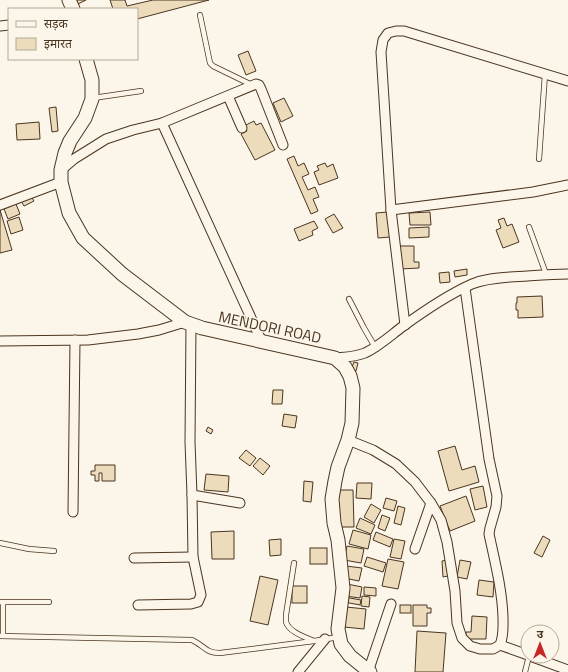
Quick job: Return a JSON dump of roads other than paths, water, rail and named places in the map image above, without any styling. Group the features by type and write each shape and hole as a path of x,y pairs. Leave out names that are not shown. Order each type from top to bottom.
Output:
{"main road":[{"name":"MENDORI ROAD","path":"86,60 92,80 92,99 85,118 70,141 65,153 61,176 69,213 83,238 122,274 188,323 202,328 335,358 345,366 350,376 353,388 352,423 348,440 334,481 332,499 343,588 338,629 339,637"},
{"path":"339,637 341,644 350,656 369,672"}],"street":[{"path":"405,325 391,210 381,52 383,40 388,33 404,31 568,80"},
{"path":"0,205 61,176 74,160 106,139 133,130 162,123 256,84 259,85 261,89 283,145"},
{"path":"228,96 242,128"},
{"path":"162,123 262,342"},
{"path":"391,210 533,192 568,185"},
{"path":"335,358 352,357 365,353 444,299 473,284 488,280 546,274 568,274"},
{"path":"348,440 373,450 396,464 415,482 431,503 441,520 447,542 455,591 457,623 462,638 470,646 480,649 493,649 500,645 503,638 503,600 489,534 496,507 497,496 489,459 465,288"},
{"path":"0,341 88,340 138,334 188,323 193,557 201,595 198,602 191,604 138,605"},
{"path":"73,512 75,340"},
{"path":"192,495 240,503"},
{"path":"415,549 431,503"},
{"path":"134,558 193,557"},
{"path":"369,672 391,604"},
{"path":"298,672 325,639"},
{"path":"500,645 520,653"},
{"path":"551,664 568,670"}],"lane":[{"path":"200,15 210,63 252,85"},
{"path":"539,159 545,74"},
{"path":"92,99 141,91"},
{"path":"529,228 546,274"},
{"path":"349,299 375,347"},
{"path":"0,543 29,549 54,551"},
{"path":"294,564 286,622 289,628 314,641"},
{"path":"49,602 2,602 1,636 192,640 213,653 339,637"}]}
